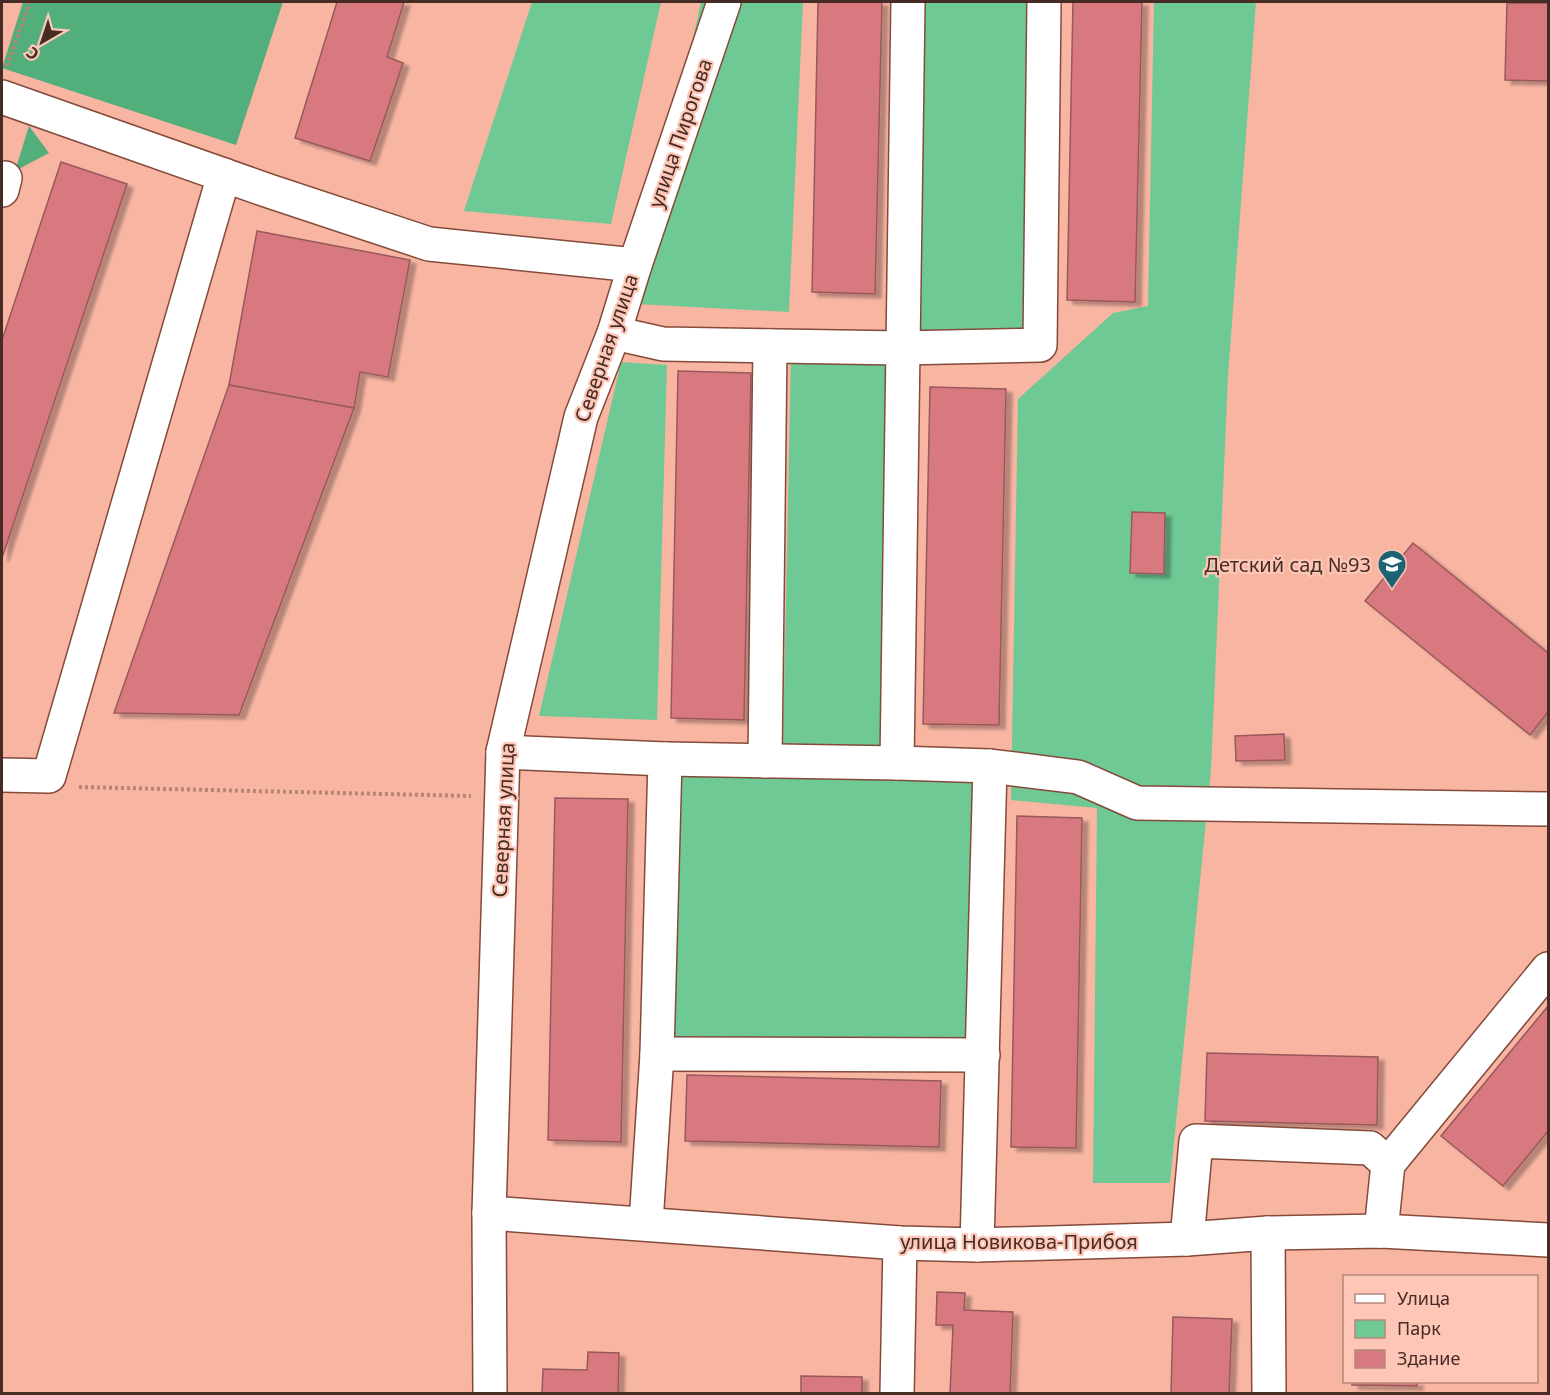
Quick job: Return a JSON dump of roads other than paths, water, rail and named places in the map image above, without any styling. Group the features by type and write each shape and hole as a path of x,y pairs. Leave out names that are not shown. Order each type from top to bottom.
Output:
{"street":[{"name":"улица Пирогова","path":"635,265 724,2"},
{"path":"897,763 908,2"},
{"path":"614,333 663,344 902,348 1040,345 1044,2"},
{"path":"3,85 224,175 429,244 635,265"},
{"path":"2,775 49,776 224,175"},
{"name":"Северная улица","path":"490,1394 489,1213 503,752 581,417 614,333 635,265"},
{"path":"765,761 770,346"},
{"path":"503,752 665,759 990,766 1078,777 1137,803 1548,808"},
{"path":"646,1223 657,1054 665,759"},
{"path":"977,1245 984,1055 990,766"},
{"path":"1381,1231 1388,1164 1548,969"},
{"path":"657,1054 984,1055"},
{"path":"1187,1239 1196,1141 1370,1148 1388,1164"},
{"name":"улица Новикова-Прибоя","path":"489,1213 900,1243 977,1245 1187,1239 1268,1233 1381,1231 1548,1240"},
{"path":"1268,1233 1269,1394"},
{"path":"897,1394 900,1243"}],"place":[{"name":"Детский сад №93","path":"1392,590"}]}
